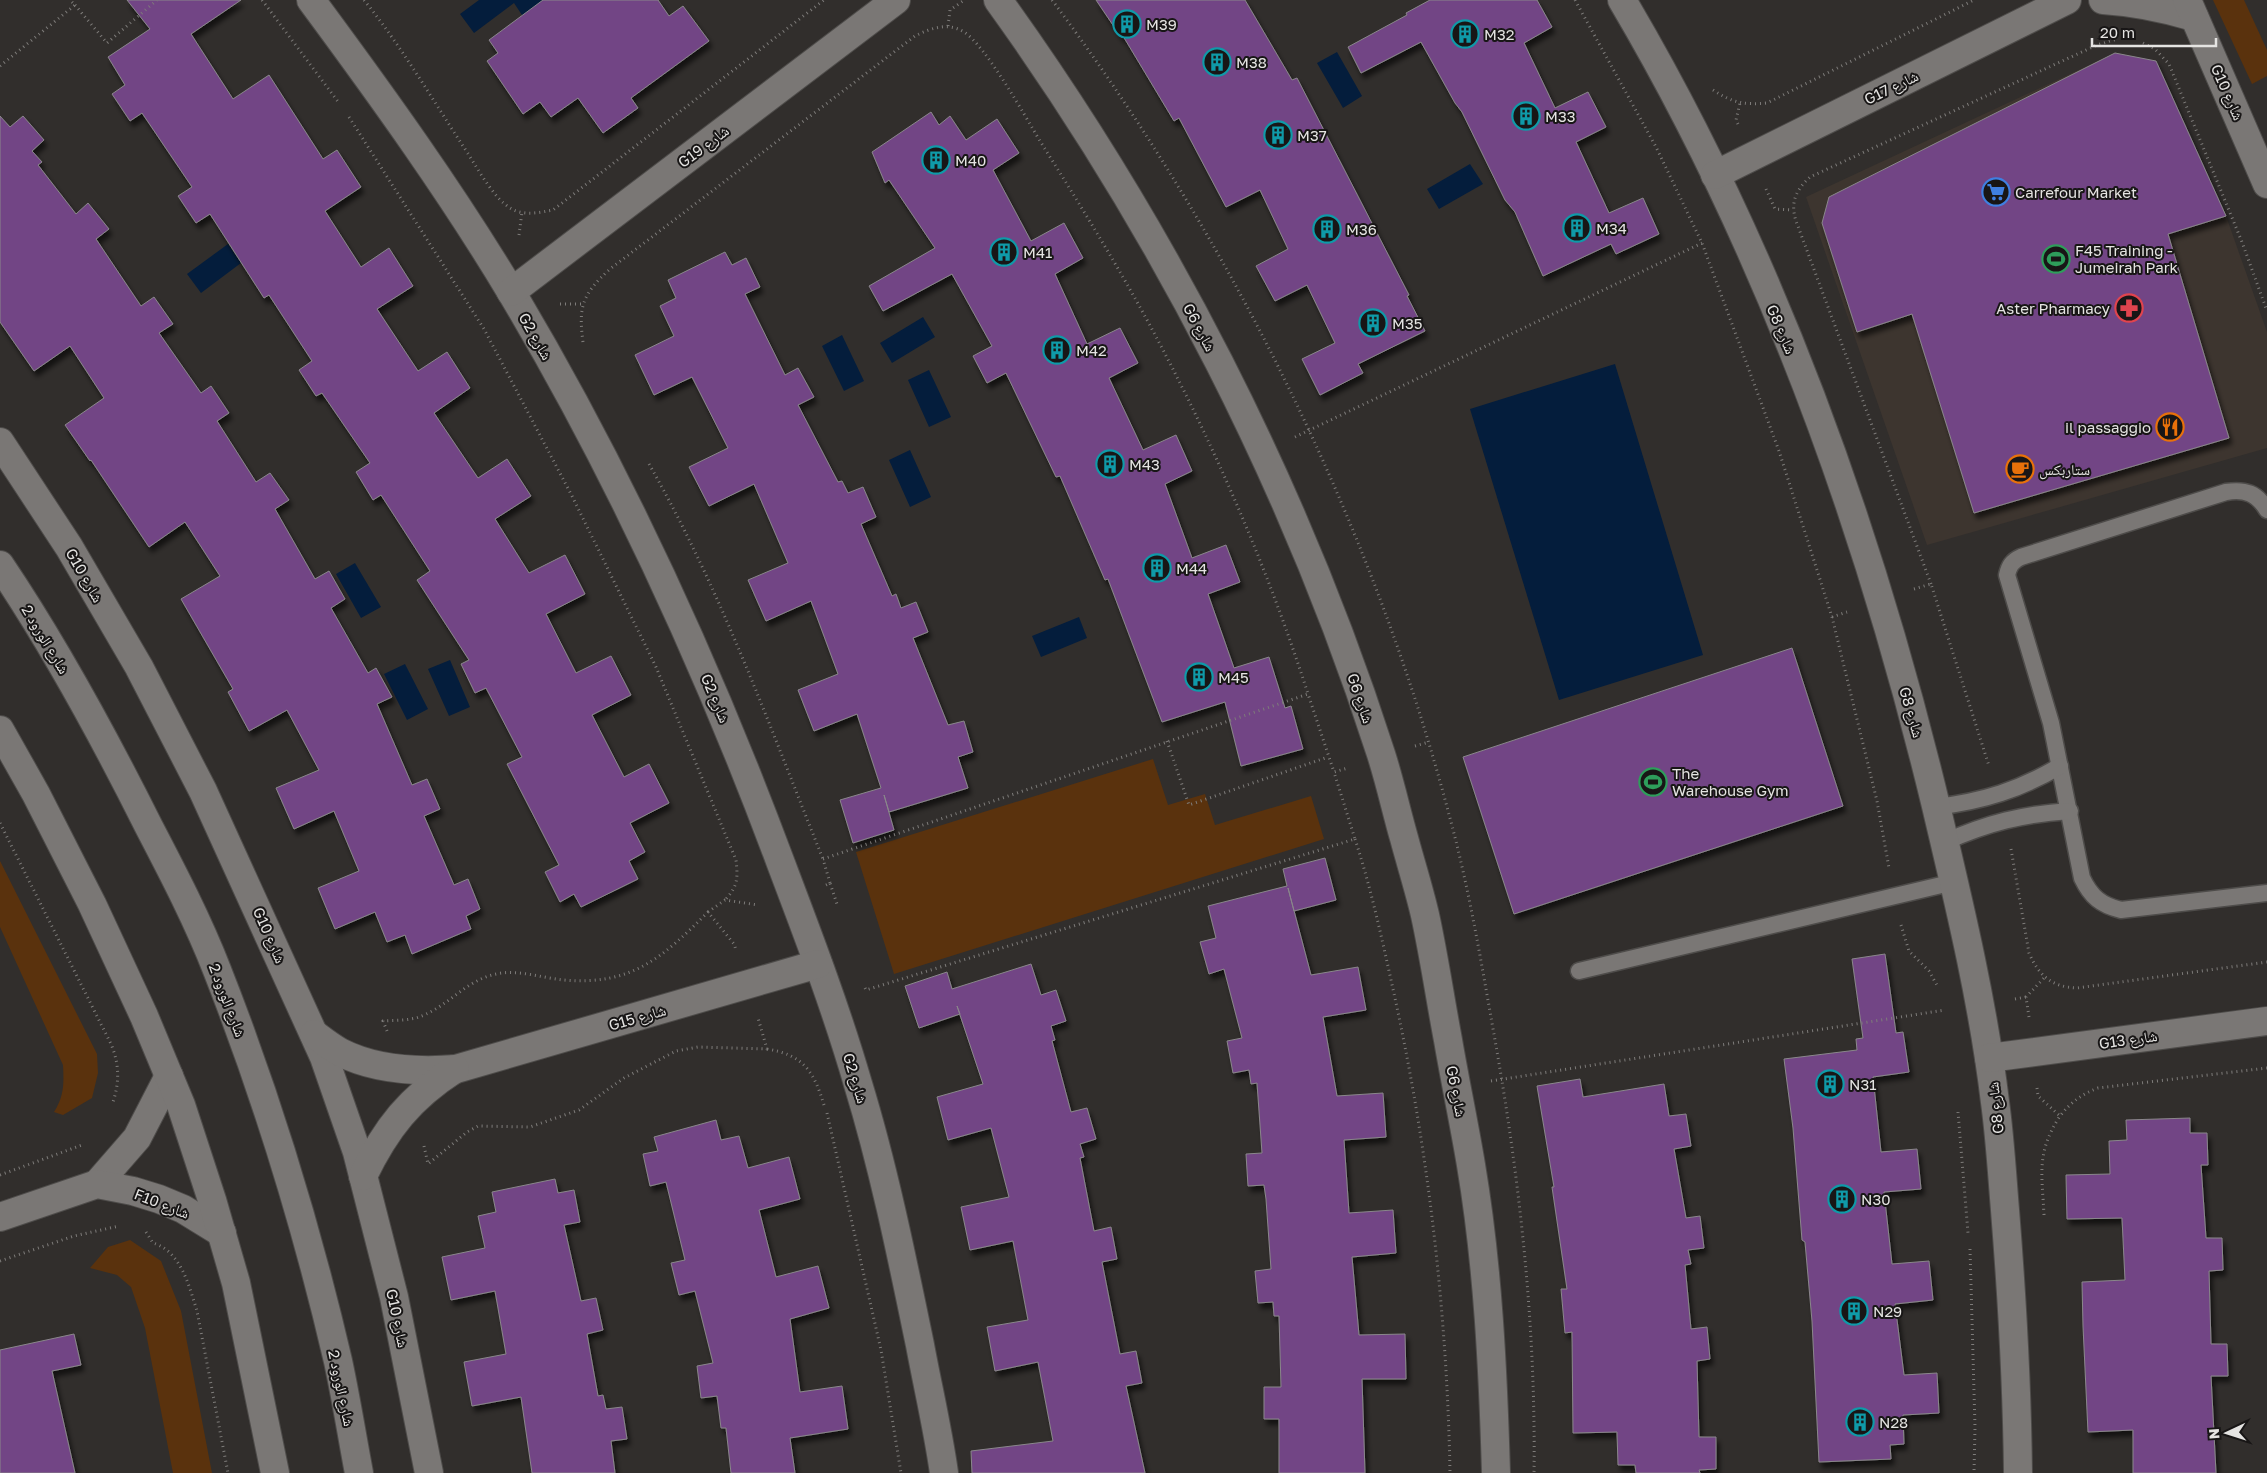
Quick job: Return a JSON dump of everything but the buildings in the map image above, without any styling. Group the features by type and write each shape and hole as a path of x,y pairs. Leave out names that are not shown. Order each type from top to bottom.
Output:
{"street":[{"name":"G2 شارع","path":"310,0 367,76 442,184 511,292 568,391 619,489 713,689 818,964 840,1026 877,1151 911,1302 944,1473"},
{"name":"G19 شارع","path":"511,292 896,0"},
{"name":"G6 شارع","path":"998,0 1074,110 1174,278 1211,347 1263,453 1328,602 1382,756 1425,916 1471,1166 1482,1255 1490,1345 1496,1473"},
{"name":"G8 شارع","path":"1622,0 1641,31 1715,174 1739,225 1792,350 1840,477 1880,600 1919,737 1954,882 1989,1058 1996,1106 2010,1279 2018,1473"},
{"name":"G17 شارع","path":"1715,174 2067,0 2080,0"},
{"path":"2103,0 2191,8"},
{"name":"G10 شارع","path":"2191,8 2267,184"},
{"name":"G10 شارع","path":"0,442 68,547 139,667 203,791 314,1034 340,1099 363,1176 394,1297 429,1473"},
{"name":"شارع الورود 2","path":"0,565 63,667 118,765 168,864 216,967 258,1080 288,1175 338,1362 359,1473"},
{"path":"0,730 36,794 92,904 144,1016 196,1149 236,1283 275,1473"},
{"name":"G15 شارع","path":"314,1034 340,1052 368,1062 399,1069 428,1071 456,1069 818,964"},
{"name":"G13 شارع","path":"1989,1058 2267,1021"},
{"name":"G15 شارع","path":"363,1176 378,1145 410,1103 432,1084 456,1069"},
{"path":"97,1184 137,1138 168,1076"},
{"name":"F10 شارع","path":"0,1217 97,1184 133,1190 159,1199 183,1210 222,1233"}],"lane":[{"path":"2267,510 2256,496 2248,492 2226,492 2014,560 2009,567 2007,575 2051,723 2082,878 2088,890 2097,900 2108,907 2121,910 2134,910 2267,893"},
{"path":"1936,807 1968,803 1999,796 2031,783 2060,766"},
{"path":"1945,842 1974,829 2005,819 2037,813 2070,811"},
{"path":"1579,972 1954,882"}],"path":[{"path":"70,0 107,43 158,0"},
{"path":"262,0 342,108"},
{"path":"364,0 384,24 485,179 505,205 516,211 532,214 553,210 824,0"},
{"path":"948,26 950,10 964,0"},
{"path":"1575,0 1656,147 1702,243 1779,452 1832,617 1877,801 1895,896 1909,952 1929,971 1940,995"},
{"path":"1708,83 1712,89 1730,100 1747,105 1767,104 1974,0"},
{"path":"0,66 74,5"},
{"path":"583,345 580,322 582,304 595,282 610,269 915,36 930,28 948,26 963,32 976,42 1076,198 1153,331 1211,447 1268,584 1334,772 1355,839 1381,936 1406,1051 1427,1181 1441,1301 1449,1414 1450,1473"},
{"path":"1931,584 1796,221 1793,210 1794,198 1801,185 1810,177 2097,45 2116,38 2123,39"},
{"path":"2136,40 2155,49 2169,64 2242,242 2267,311"},
{"path":"348,115 484,329 572,496 652,659 736,860 738,876 734,890 725,900 708,912"},
{"path":"1263,453 1739,225"},
{"path":"648,463 672,505 723,610 822,859 839,910"},
{"path":"822,859 1308,694"},
{"path":"1167,741 1189,805 1328,758"},
{"path":"1334,772 1382,756"},
{"path":"0,823 112,1044 118,1070 117,1088 112,1105"},
{"path":"863,981 866,990 1355,839"},
{"path":"725,900 757,905 830,883"},
{"path":"2044,978 2026,997 2038,1096 2060,1116 2077,1098 2098,1088 2267,1068"},
{"path":"1942,1003 1945,1019"},
{"path":"1456,1086 1979,1005"},
{"path":"767,1049 785,1052 804,1063 817,1082 827,1113 881,1350 901,1473"},
{"path":"1957,1102 1969,1237"},
{"path":"0,1175 84,1144"},
{"path":"0,1261 74,1236 123,1226"},
{"path":"145,1229 153,1243 161,1245 180,1266 190,1288 197,1311 228,1473"},
{"path":"1970,1247 1975,1427 1974,1473"}],"shaded area":[{"path":"2213,0 2244,0 2267,50 2267,76 2252,84"},
{"path":"2115,53 2156,61 2226,216 2267,332 2267,448 1927,545 1806,197"},
{"path":"1153,759 1168,805 1205,794 1215,825 1311,796 1324,839 894,974 856,852"},
{"path":"0,861 97,1054 98,1073 92,1098 63,1115 54,1112 63,1090 63,1065 0,927"},
{"path":"130,1240 161,1261 181,1311 212,1473 173,1473 145,1328 131,1287 117,1275 90,1268 108,1247"}],"water":[{"path":"479,0 546,0 526,21 514,3 474,33 460,14"},
{"path":"1337,52 1362,96 1343,108 1317,63"},
{"path":"1470,164 1483,184 1439,209 1427,189"},
{"path":"228,244 241,263 201,293 187,274"},
{"path":"923,317 935,337 892,363 880,343"},
{"path":"842,335 864,381 844,391 822,346"},
{"path":"1615,364 1703,655 1559,700 1470,409"},
{"path":"929,370 951,417 929,427 908,380"},
{"path":"910,450 931,497 910,507 889,460"},
{"path":"355,563 381,607 361,618 336,574"},
{"path":"1079,617 1087,638 1041,657 1032,636"},
{"path":"450,660 470,707 449,716 428,669"},
{"path":"405,664 428,709 407,720 384,674"}],"place":[{"name":"M39","path":"1127,24"},
{"name":"M32","path":"1465,34"},
{"name":"M38","path":"1217,62"},
{"name":"M33","path":"1526,116"},
{"name":"M37","path":"1278,135"},
{"name":"M40","path":"936,160"},
{"name":"Carrefour Market","path":"1996,192"},
{"name":"M34","path":"1577,228"},
{"name":"M36","path":"1327,229"},
{"name":"M41","path":"1004,252"},
{"name":"F45 Training - Jumeirah Park","path":"2056,259"},
{"name":"Aster Pharmacy","path":"2129,308"},
{"name":"M35","path":"1373,323"},
{"name":"M42","path":"1057,350"},
{"name":"il passaggio","path":"2170,427"},
{"name":"M43","path":"1110,464"},
{"name":"ستاربكس","path":"2020,469"},
{"name":"M44","path":"1157,568"},
{"name":"M45","path":"1199,677"},
{"name":"The Warehouse Gym","path":"1653,782"},
{"name":"N31","path":"1830,1084"},
{"name":"N30","path":"1842,1199"},
{"name":"N29","path":"1854,1311"},
{"name":"N28","path":"1860,1422"}]}
